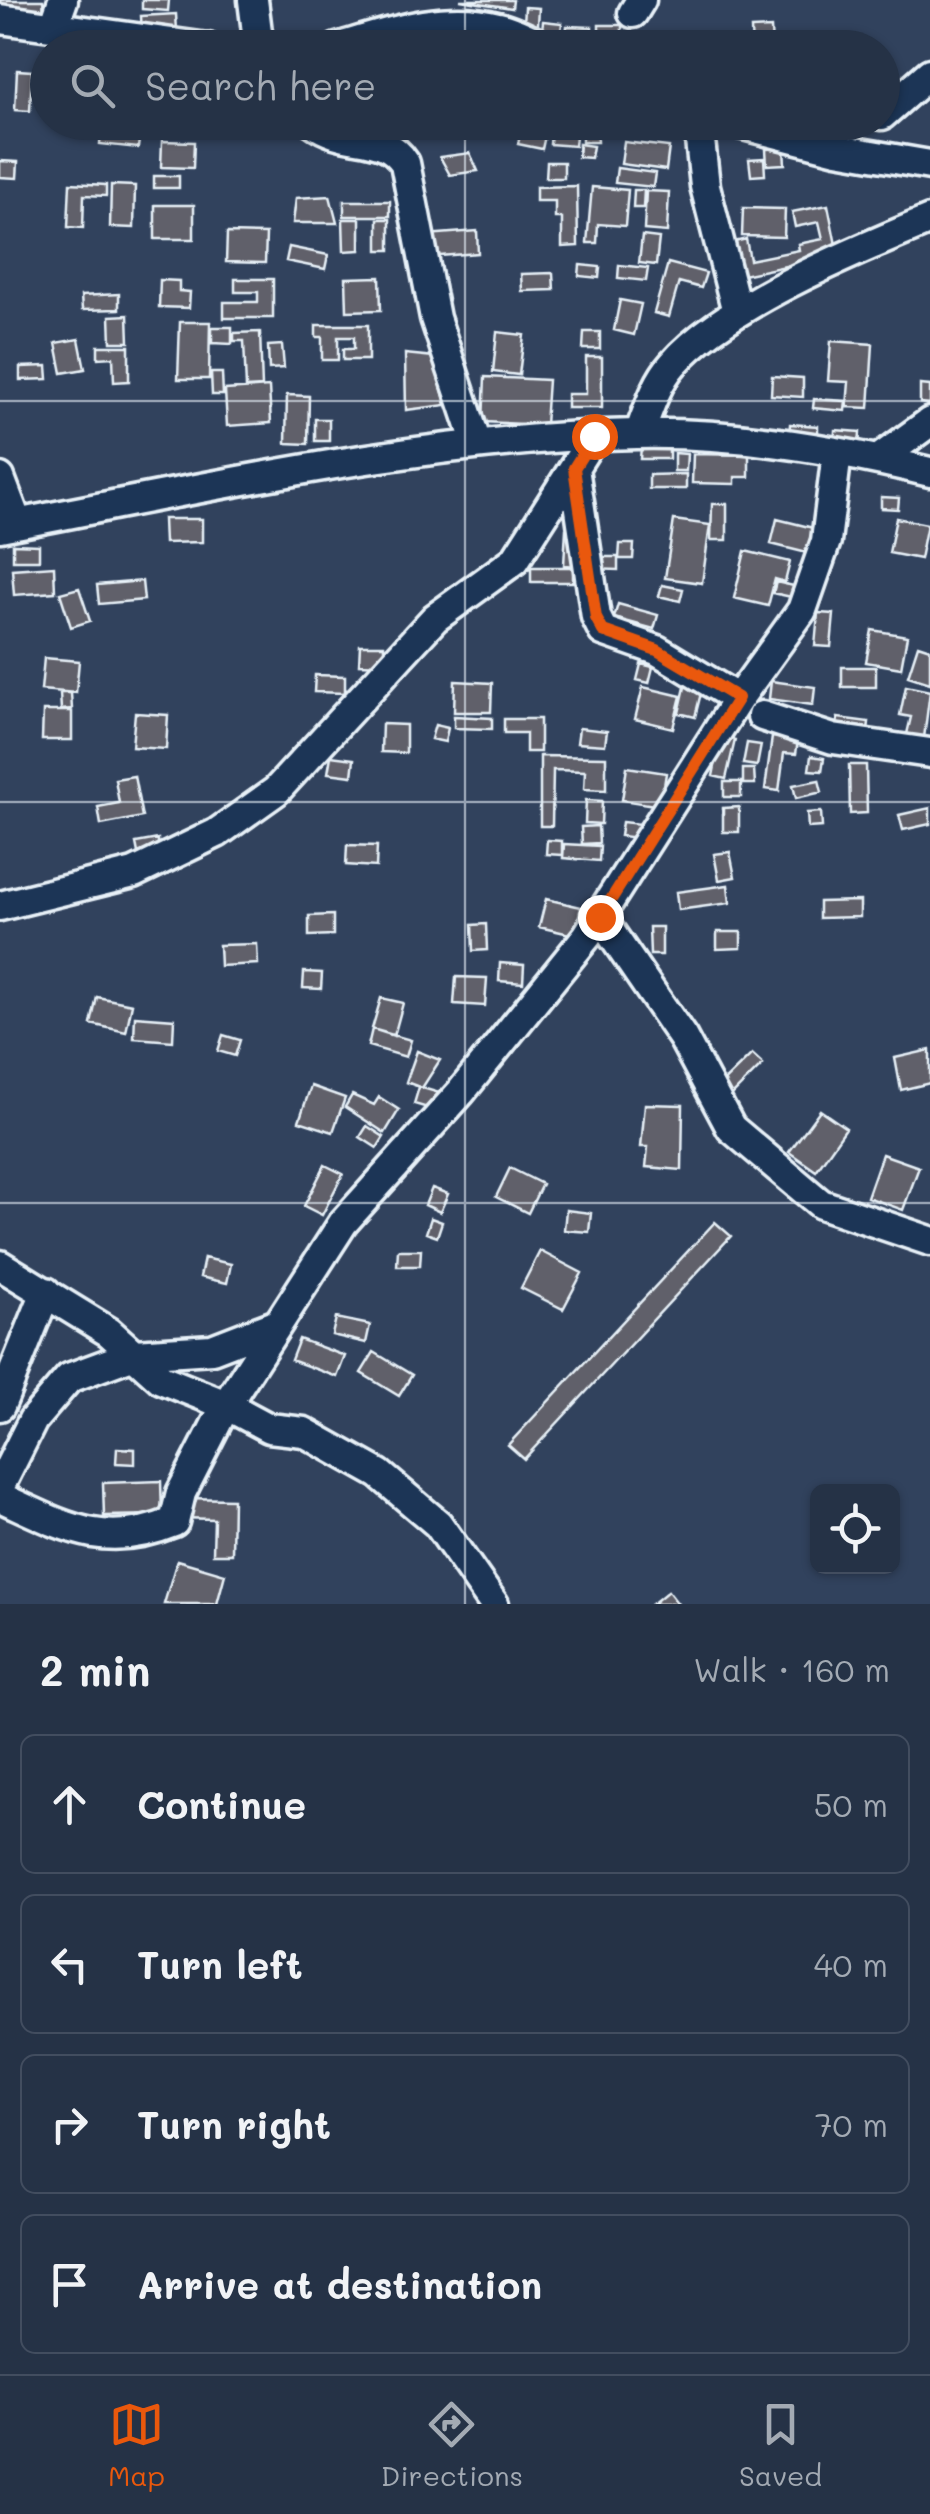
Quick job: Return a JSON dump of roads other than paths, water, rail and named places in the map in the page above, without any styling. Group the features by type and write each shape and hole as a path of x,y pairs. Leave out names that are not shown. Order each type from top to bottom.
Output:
{"street":[{"path":"253,0 257,30"},
{"path":"0,19 58,13 131,30"},
{"path":"409,30 437,23 468,22 507,30"},
{"path":"900,99 930,73"},
{"path":"348,140 375,140 396,149 405,164 434,318 478,444"},
{"path":"700,140 705,186 737,312"},
{"path":"801,140 930,164"},
{"path":"836,149 848,140"},
{"path":"638,434 670,367 697,340 737,312 930,220"},
{"path":"879,459 930,422"},
{"path":"0,478 9,525 478,444 594,436 638,434 745,440 879,459 930,472"},
{"path":"0,906 134,873 217,834 276,792 434,618 514,560 594,436"},
{"path":"0,1496 83,1534 147,1533 174,1522 181,1493 226,1405 343,1223 461,1092 600,917 738,698 802,610 826,541 837,453"},
{"path":"574,468 596,618 603,631 657,650 738,698"},
{"path":"762,716 833,739 930,753"},
{"path":"600,917 683,1038 731,1128 820,1204 930,1241"},
{"path":"0,1265 109,1332 161,1379 226,1405 269,1428 304,1432 379,1474 438,1524 494,1604"},
{"path":"0,1406 46,1292"},
{"path":"0,1486 32,1420 69,1378 134,1354 212,1349 277,1324"}]}
